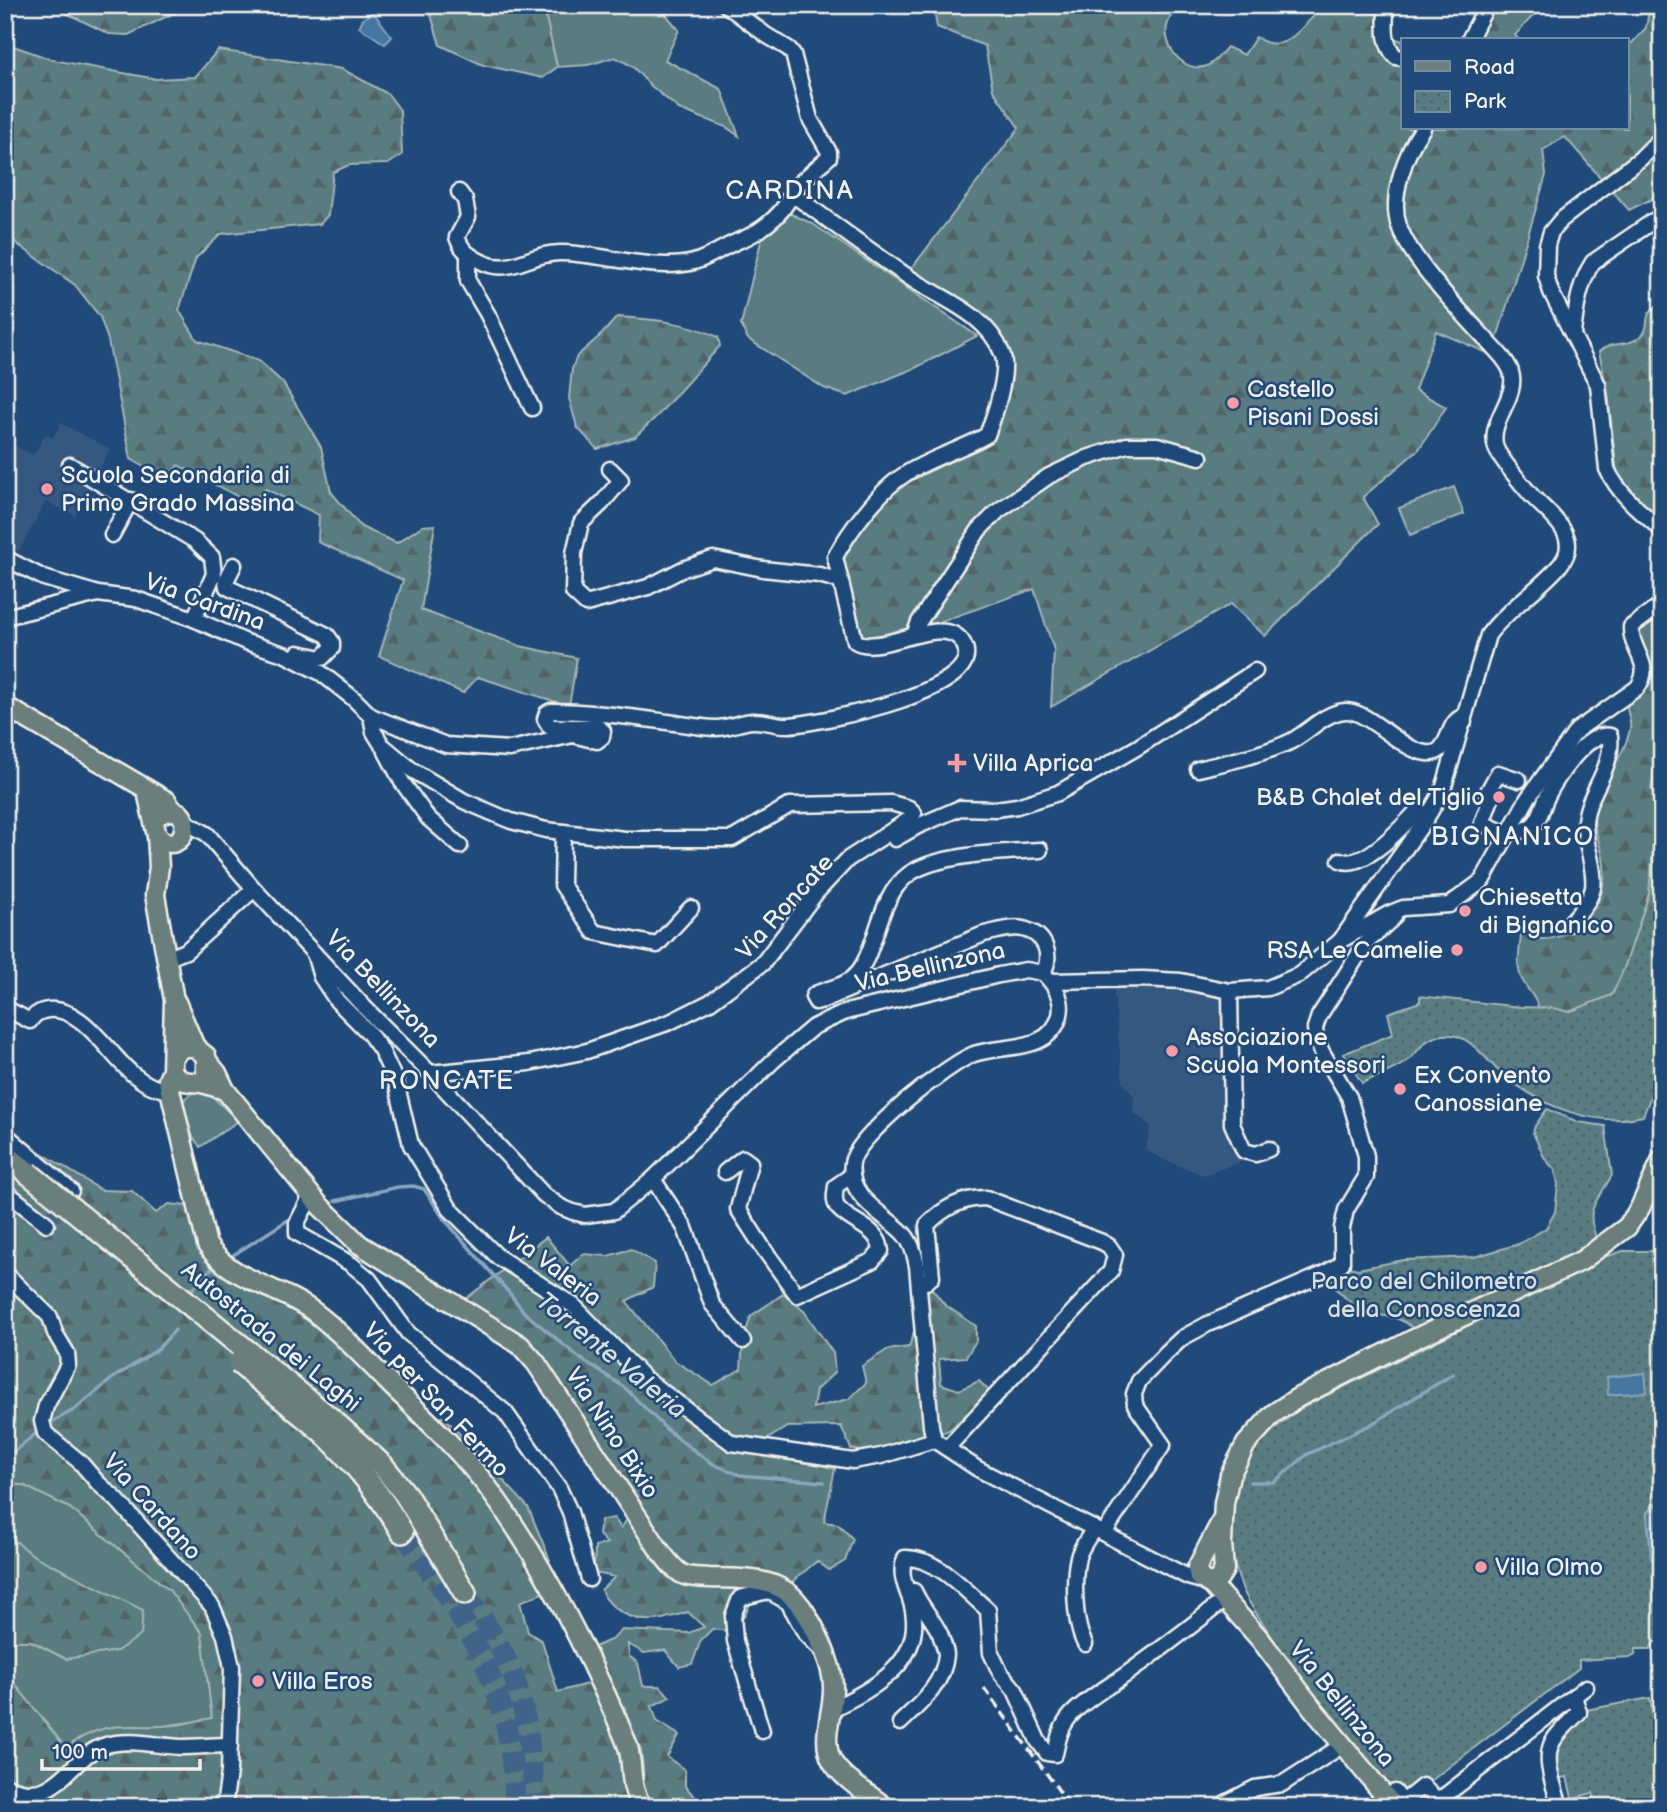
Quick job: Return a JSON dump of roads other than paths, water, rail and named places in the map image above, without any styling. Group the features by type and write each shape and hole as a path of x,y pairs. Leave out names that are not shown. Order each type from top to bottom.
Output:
{"highway":[{"name":"Autostrada dei Laghi","path":"5,1155 15,1180 328,1426 383,1466 406,1495 465,1593"},
{"name":"Autostrada dei Laghi","path":"328,1426 380,1495 402,1532"}],"main road":[{"name":"Via Bellinzona","path":"5,706 167,801 171,828"},
{"path":"171,828 159,867 155,895 174,1000 195,1047 204,1053 208,1062 204,1075 185,1090 175,1109"},
{"name":"Via per San Fermo","path":"174,1000 172,1063 168,1080 207,1245 229,1269 295,1300 338,1332 445,1438 484,1483 522,1535 587,1655 627,1746 633,1785 639,1802 644,1807"},
{"path":"195,1047 183,1047 172,1063 178,1079 225,1090"},
{"name":"Via Nino Bixio","path":"208,1062 225,1090 311,1196 340,1226 377,1257 520,1345 542,1371 674,1569 684,1575 696,1577 764,1581 785,1590 797,1600 824,1652 833,1685 828,1732 831,1759 839,1772 885,1807"},
{"path":"1215,1576 1230,1475 1246,1444 1273,1414 1299,1397 1581,1261 1627,1227 1640,1208 1662,1158"},
{"path":"1200,1560 1223,1518"},
{"path":"1200,1560 1213,1556 1215,1576"},
{"name":"Via Bellinzona","path":"1215,1576 1224,1600 1260,1639"},
{"name":"Via Bellinzona","path":"1215,1576 1386,1804"}],"street":[{"path":"459,192 465,200 468,217 457,237 460,245 468,255 490,267 508,268 545,254 561,253 682,264 697,261 761,230 787,204 794,188 830,157 830,152 810,119 793,54 726,5"},
{"path":"1386,5 1385,36 1388,49 1396,57 1401,58"},
{"path":"1470,38 1487,5"},
{"path":"1340,941 1426,819 1443,790 1488,635 1502,616 1544,582 1563,562 1568,541 1563,527 1532,495 1496,449 1494,436 1499,417 1513,387 1511,372 1503,358 1420,261 1398,223 1399,186 1413,142 1422,130"},
{"path":"1662,137 1640,159 1561,220 1551,232 1546,254 1546,276 1551,292 1598,385 1604,456 1611,478 1662,530"},
{"path":"371,716 446,745 510,748 573,736 597,741 602,737 603,731 598,727 550,727 545,722 545,717 554,710 717,729 753,721 789,725 878,708 946,681 961,670 965,648 953,633 914,635 878,645 861,646 855,641 835,557 843,541 882,494 904,474 986,435 1000,403 1004,355 984,325 965,310 915,281 799,199 790,197"},
{"path":"1573,333 1577,305 1587,272 1593,262 1662,215"},
{"path":"468,255 468,281 488,315 533,408"},
{"path":"914,635 919,622 979,530 998,511 1049,476 1087,458 1127,445 1157,445 1200,457"},
{"path":"70,465 195,541 212,557 214,574 194,619"},
{"path":"610,469 621,480 581,523 574,553 573,592 586,604 648,587 683,569 713,559 763,569 819,575 841,581"},
{"path":"112,535 131,500"},
{"path":"5,558 44,578 98,594"},
{"path":"233,636 313,658 322,658 332,648 332,642 327,635 227,587 226,581 234,565"},
{"name":"Via Cardina","path":"5,617 98,594 136,599 284,654 321,673 371,716"},
{"path":"1340,941 1403,908 1449,905 1482,881 1528,798 1577,730 1637,688 1642,681 1645,672 1631,627 1662,604"},
{"name":"Via Roncate","path":"529,1063 560,1067 594,1059 715,1008 768,966 820,899 853,865 904,833 960,808 996,809 1017,806 1058,793 1138,747 1255,671"},
{"path":"1198,769 1287,744 1332,714 1348,710 1424,752 1435,752 1441,747 1458,719 1462,719 1464,724"},
{"path":"371,716 374,732 402,782 428,818 460,846"},
{"path":"1519,780 1498,773 1487,793 1491,799 1482,823 1508,833 1519,833 1532,826 1540,816 1547,797 1587,742 1600,736 1610,736 1602,779 1590,801 1585,823 1593,887 1589,898 1569,924"},
{"path":"382,745 412,770 464,801 511,821 563,832 625,839 732,839 790,805 891,803 909,808 914,813 848,859 816,892 763,963 710,1002 670,1022 587,1051 529,1063 430,1073"},
{"path":"1340,860 1356,862 1391,839 1417,811 1424,813 1426,819"},
{"name":"Via Bellinzona","path":"171,828 219,850 544,1195 561,1208 585,1214 614,1211 653,1179 773,1061 813,1027 846,1012 1026,970 1047,977 1181,981 1230,991 1268,988 1299,975 1340,941"},
{"path":"563,832 562,885 594,932 657,945 691,908"},
{"path":"934,1440 919,1282 913,1249 905,1234 866,1203 858,1192 852,1175 852,1160 864,1139 876,1127 954,1063 977,1053 1035,1042 1050,1033 1056,1026 1061,1009 1058,992 1047,977 1048,951 1041,939 1027,930 1010,929 984,934 821,1001 816,1002 813,998 815,994 842,985 858,971 890,896 909,874 922,867 976,855 1040,850"},
{"path":"166,959 186,951 254,889"},
{"path":"1085,1644 1079,1633 1076,1577 1079,1554 1163,1445 1135,1405 1133,1394 1139,1381 1182,1338 1231,1313 1326,1273 1342,1263 1342,1228 1346,1210 1366,1177 1366,1156 1349,1097 1322,1052 1315,1028 1319,1016 1366,943 1403,908"},
{"name":"Via Valeria","path":"314,951 321,977 337,1001 381,1049 396,1082 411,1145 450,1209 498,1256 574,1306 645,1379 732,1443 853,1461 881,1456 934,1440"},
{"path":"1230,991 1232,1124 1244,1151 1256,1154 1269,1149"},
{"path":"5,1008 30,1021 39,1012 52,1009 68,1013 86,1026 133,1074 159,1090 170,1090"},
{"path":"444,1088 457,1078 483,1067"},
{"path":"5,1134 71,1191"},
{"path":"725,1172 743,1158 750,1163 738,1209 797,1295 872,1261 881,1251 874,1234 837,1207 836,1185 852,1175"},
{"path":"653,1179 685,1228 712,1304 743,1341"},
{"path":"15,1180 47,1224"},
{"path":"311,1196 297,1223 298,1233 351,1264 369,1279 408,1333 505,1412 559,1488 570,1512 589,1580"},
{"path":"919,1282 926,1282 932,1277 927,1225 938,1212 975,1198 986,1198 1102,1242 1109,1246 1115,1255 1111,1271 947,1448"},
{"name":"Via Cardano","path":"5,1273 50,1317 55,1333 67,1353 68,1365 51,1393 43,1427 117,1500 212,1606 225,1636 232,1667 229,1772 224,1807"},
{"name":"Via Bellinzona","path":"934,1440 978,1469 1188,1577 1215,1576"},
{"path":"830,1710 889,1675 901,1664 909,1651 914,1620 903,1580 902,1565 905,1558 928,1562 988,1610 991,1653 1000,1672 1015,1690 1038,1741 1047,1752 1055,1754 1059,1734 1070,1716 1091,1696 1198,1623 1224,1600"},
{"name":"Via Bellinzona","path":"1164,1563 1200,1560"},
{"path":"900,1723 927,1699 940,1674 946,1654 939,1632 921,1606 902,1565"},
{"path":"762,1731 735,1641 733,1616 740,1598 768,1591 788,1602 805,1633 824,1652"},
{"path":"1386,1804 1395,1792 1403,1802 1423,1786 1436,1805 1586,1687"},
{"path":"1560,1807 1549,1764 1550,1749 1554,1739 1579,1713 1574,1696"},
{"path":"5,1786 26,1794 39,1792 66,1776 92,1752 105,1745 127,1742 183,1747 230,1745"},
{"path":"1218,1807 1255,1788 1282,1784 1343,1745"}],"waterway":[{"name":"Torrente Valeria","path":"335,1201 398,1187 413,1186 424,1189 444,1219 525,1313 581,1359 624,1387 665,1428 696,1452 715,1465 740,1475 824,1482"},
{"path":"227,1259 288,1220"},
{"path":"193,1289 207,1272 216,1266"},
{"path":"48,1424 74,1410 113,1378 157,1350 175,1330"},
{"path":"1250,1482 1274,1482 1308,1454 1370,1425 1453,1374"},
{"path":"5,1459 39,1431"}],"tunnel":[{"path":"47,1224 68,1195"},
{"path":"402,1532 449,1599 488,1670 507,1732 516,1807"},
{"path":"465,1593 486,1624 514,1678 526,1726 535,1807"}],"railway":[{"path":"984,1688 1071,1807"}],"place":[{"name":"Castello Pisani Dossi","path":"1233,403"},
{"name":"Scuola Secondaria di Primo Grado Massina","path":"47,489"},
{"name":"Villa Aprica","path":"957,763"},
{"name":"B&B Chalet del Tiglio","path":"1499,797"},
{"name":"Chiesetta di Bignanico","path":"1465,911"},
{"name":"RSA Le Camelie","path":"1457,950"},
{"name":"Associazione Scuola Montessori","path":"1172,1051"},
{"name":"Ex Convento Canossiane","path":"1400,1089"},
{"name":"Villa Olmo","path":"1481,1567"},
{"name":"Villa Eros","path":"258,1681"}],"district":[{"name":"CARDINA","path":"790,191"},
{"name":"BIGNANICO","path":"1513,837"},
{"name":"RONCATE","path":"447,1081"}],"park label":[{"name":"Parco del Chilometro della Conoscenza","path":"1424,1295"}]}
